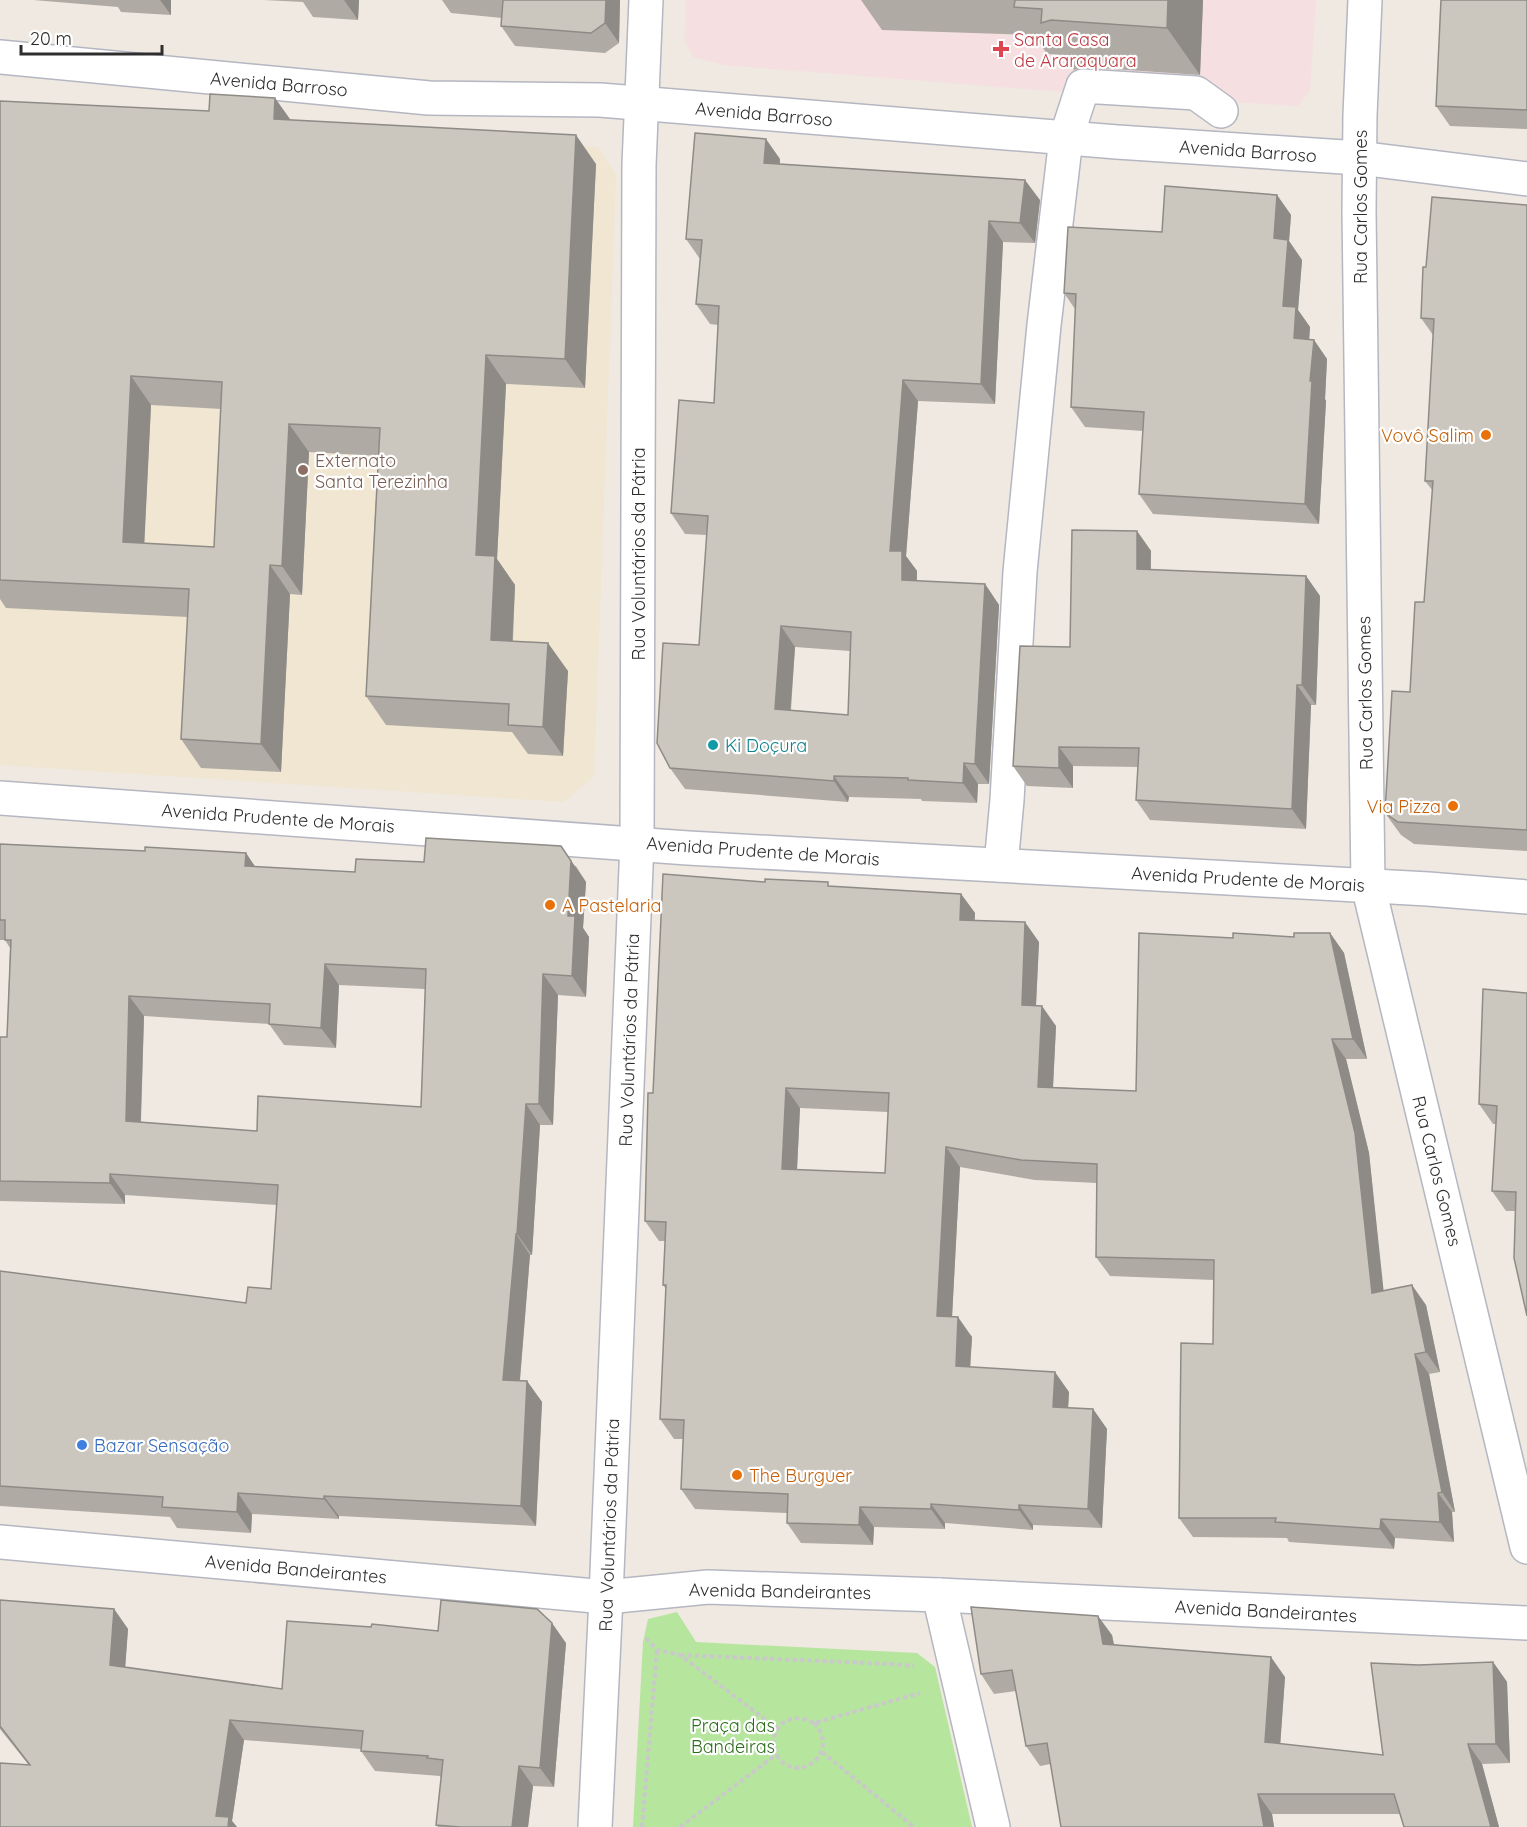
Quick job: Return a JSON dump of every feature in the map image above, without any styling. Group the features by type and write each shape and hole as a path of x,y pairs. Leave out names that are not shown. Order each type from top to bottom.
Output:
{"street":[{"name":"Rua Voluntários da Pátria","path":"595,1827 638,843 639,165 646,0"},
{"name":"Rua Carlos Gomes","path":"1365,0 1359,158 1368,885 1527,1547"},
{"name":"Avenida Barroso","path":"0,57 429,98 600,100 1066,138 1359,158 1527,179"},
{"path":"1001,865 1020,572 1044,325 1066,138 1083,86 1197,93 1221,111"},
{"name":"Avenida Prudente de Morais","path":"0,798 688,848 1368,885 1527,897"},
{"name":"Avenida Bandeirantes","path":"0,1542 606,1597 708,1587 939,1595 1527,1623"},
{"path":"939,1595 943,1687 993,1827"}],"path":[{"path":"606,1597 657,1650 680,1655 914,1666 923,1675 943,1687"},
{"path":"642,1827 657,1650"},
{"path":"680,1655 778,1729"},
{"path":"814,1723 943,1687"},
{"path":"800,1718 814,1723 823,1736 822,1752 812,1764 797,1768 789,1766 781,1761 774,1746 774,1737 778,1729 791,1719 800,1718"},
{"path":"822,1752 915,1827"},
{"path":"680,1827 777,1754"}],"shaded area":[{"name":"Santa Casa de Araraquara","path":"686,0 1316,0 1310,91 1298,106 1075,93 724,65 693,57 685,41"},
{"name":"Externato Santa Terezinha","path":"0,117 295,126 598,147 616,175 594,776 564,802 0,765"}],"green space":[{"name":"Praça das Bandeiras","path":"677,1612 696,1642 917,1653 935,1667 972,1827 633,1827 643,1642 648,1619"}],"building":[{"path":"503,0 606,0 605,23 591,33 501,26"},
{"path":"1015,0 1168,0 1167,28 1051,20 1041,23 1042,9 1014,7"},
{"path":"1441,0 1527,0 1527,110 1436,106"},
{"name":"Externato Santa Terezinha","path":"210,94 275,98 274,119 576,135 565,359 486,355 476,555 495,556 491,640 548,643 543,727 508,725 509,704 366,696 380,428 289,424 282,566 270,565 261,744 181,739 189,589 0,580 0,101 209,111","holes":["131,376 222,382 214,547 123,542"]},
{"path":"695,133 766,139 764,163 1025,180 1020,223 989,221 981,384 903,380 890,551 902,551 902,580 985,584 975,764 964,763 963,783 908,780 908,778 834,776 834,781 670,768 657,743 663,643 699,645 708,516 671,513 679,400 714,403 719,306 696,304 702,240 686,239","holes":["781,626 851,632 848,715 775,709"]},
{"path":"1165,186 1277,195 1274,238 1288,240 1283,306 1296,307 1294,338 1314,340 1305,504 1139,494 1144,412 1071,407 1076,294 1064,293 1068,227 1162,232"},
{"path":"1432,197 1527,205 1527,830 1398,822 1385,813 1392,691 1410,692 1415,602 1424,602 1433,481 1425,481 1434,319 1421,318 1423,267 1426,267"},
{"path":"1072,530 1137,531 1137,569 1306,576 1302,685 1297,685 1292,809 1136,800 1139,748 1059,747 1059,768 1013,766 1020,646 1070,647"},
{"path":"426,838 561,846 571,861 568,916 575,916 572,976 543,974 539,1104 526,1104 517,1234 503,1380 527,1381 521,1506 324,1496 324,1499 238,1493 237,1512 162,1507 163,1497 0,1486 0,1271 246,1303 248,1287 271,1289 278,1185 110,1174 110,1183 0,1181 0,1037 7,1037 11,940 5,940 5,920 0,920 0,844 145,851 145,847 246,853 245,866 355,872 356,859 424,862","holes":["325,964 426,969 421,1107 258,1096 257,1131 126,1121 129,996 270,1004 269,1024 321,1028"]},
{"path":"663,874 765,882 765,879 828,882 828,886 961,894 960,920 1025,922 1022,1005 1042,1006 1038,1087 1136,1091 1139,933 1233,938 1233,933 1294,937 1294,933 1330,933 1353,1039 1332,1039 1355,1133 1372,1293 1412,1285 1426,1352 1415,1354 1442,1492 1438,1493 1440,1522 1381,1519 1380,1529 1275,1522 1276,1518 1179,1518 1181,1343 1213,1344 1214,1260 1096,1257 1097,1164 1021,1160 946,1147 937,1316 958,1317 956,1366 1055,1372 1053,1407 1093,1409 1088,1509 1019,1505 1019,1510 931,1504 931,1509 860,1507 859,1525 787,1523 788,1494 681,1489 684,1420 660,1419 666,1285 663,1285 666,1222 645,1221 648,1093 653,1093","holes":["786,1088 889,1093 885,1173 782,1169"]},
{"path":"1483,989 1527,993 1527,1316 1514,1258 1516,1192 1492,1191 1497,1106 1479,1104"},
{"path":"0,1600 114,1609 110,1665 282,1689 287,1621 371,1627 372,1624 438,1631 441,1600 537,1609 552,1623 540,1768 519,1766 512,1827 436,1825 443,1760 427,1758 428,1756 361,1751 363,1731 230,1720 216,1816 229,1817 228,1827 0,1827 0,1763 30,1765 0,1726"},
{"path":"971,1607 1098,1616 1103,1644 1271,1657 1265,1742 1383,1755 1371,1663 1419,1665 1493,1662 1496,1744 1468,1744 1491,1827 1404,1827 1394,1794 1258,1794 1264,1827 1061,1827 1047,1743 1026,1746 1012,1670 981,1674"}],"place":[{"name":"Santa Casa de Araraquara","path":"1001,49"},
{"name":"Vovô Salim","path":"1486,435"},
{"name":"Externato Santa Terezinha","path":"303,470"},
{"name":"Ki Doçura","path":"713,745"},
{"name":"Via Pizza","path":"1453,806"},
{"name":"A Pastelaria","path":"550,905"},
{"name":"Bazar Sensação","path":"82,1445"},
{"name":"The Burguer","path":"737,1475"}]}
